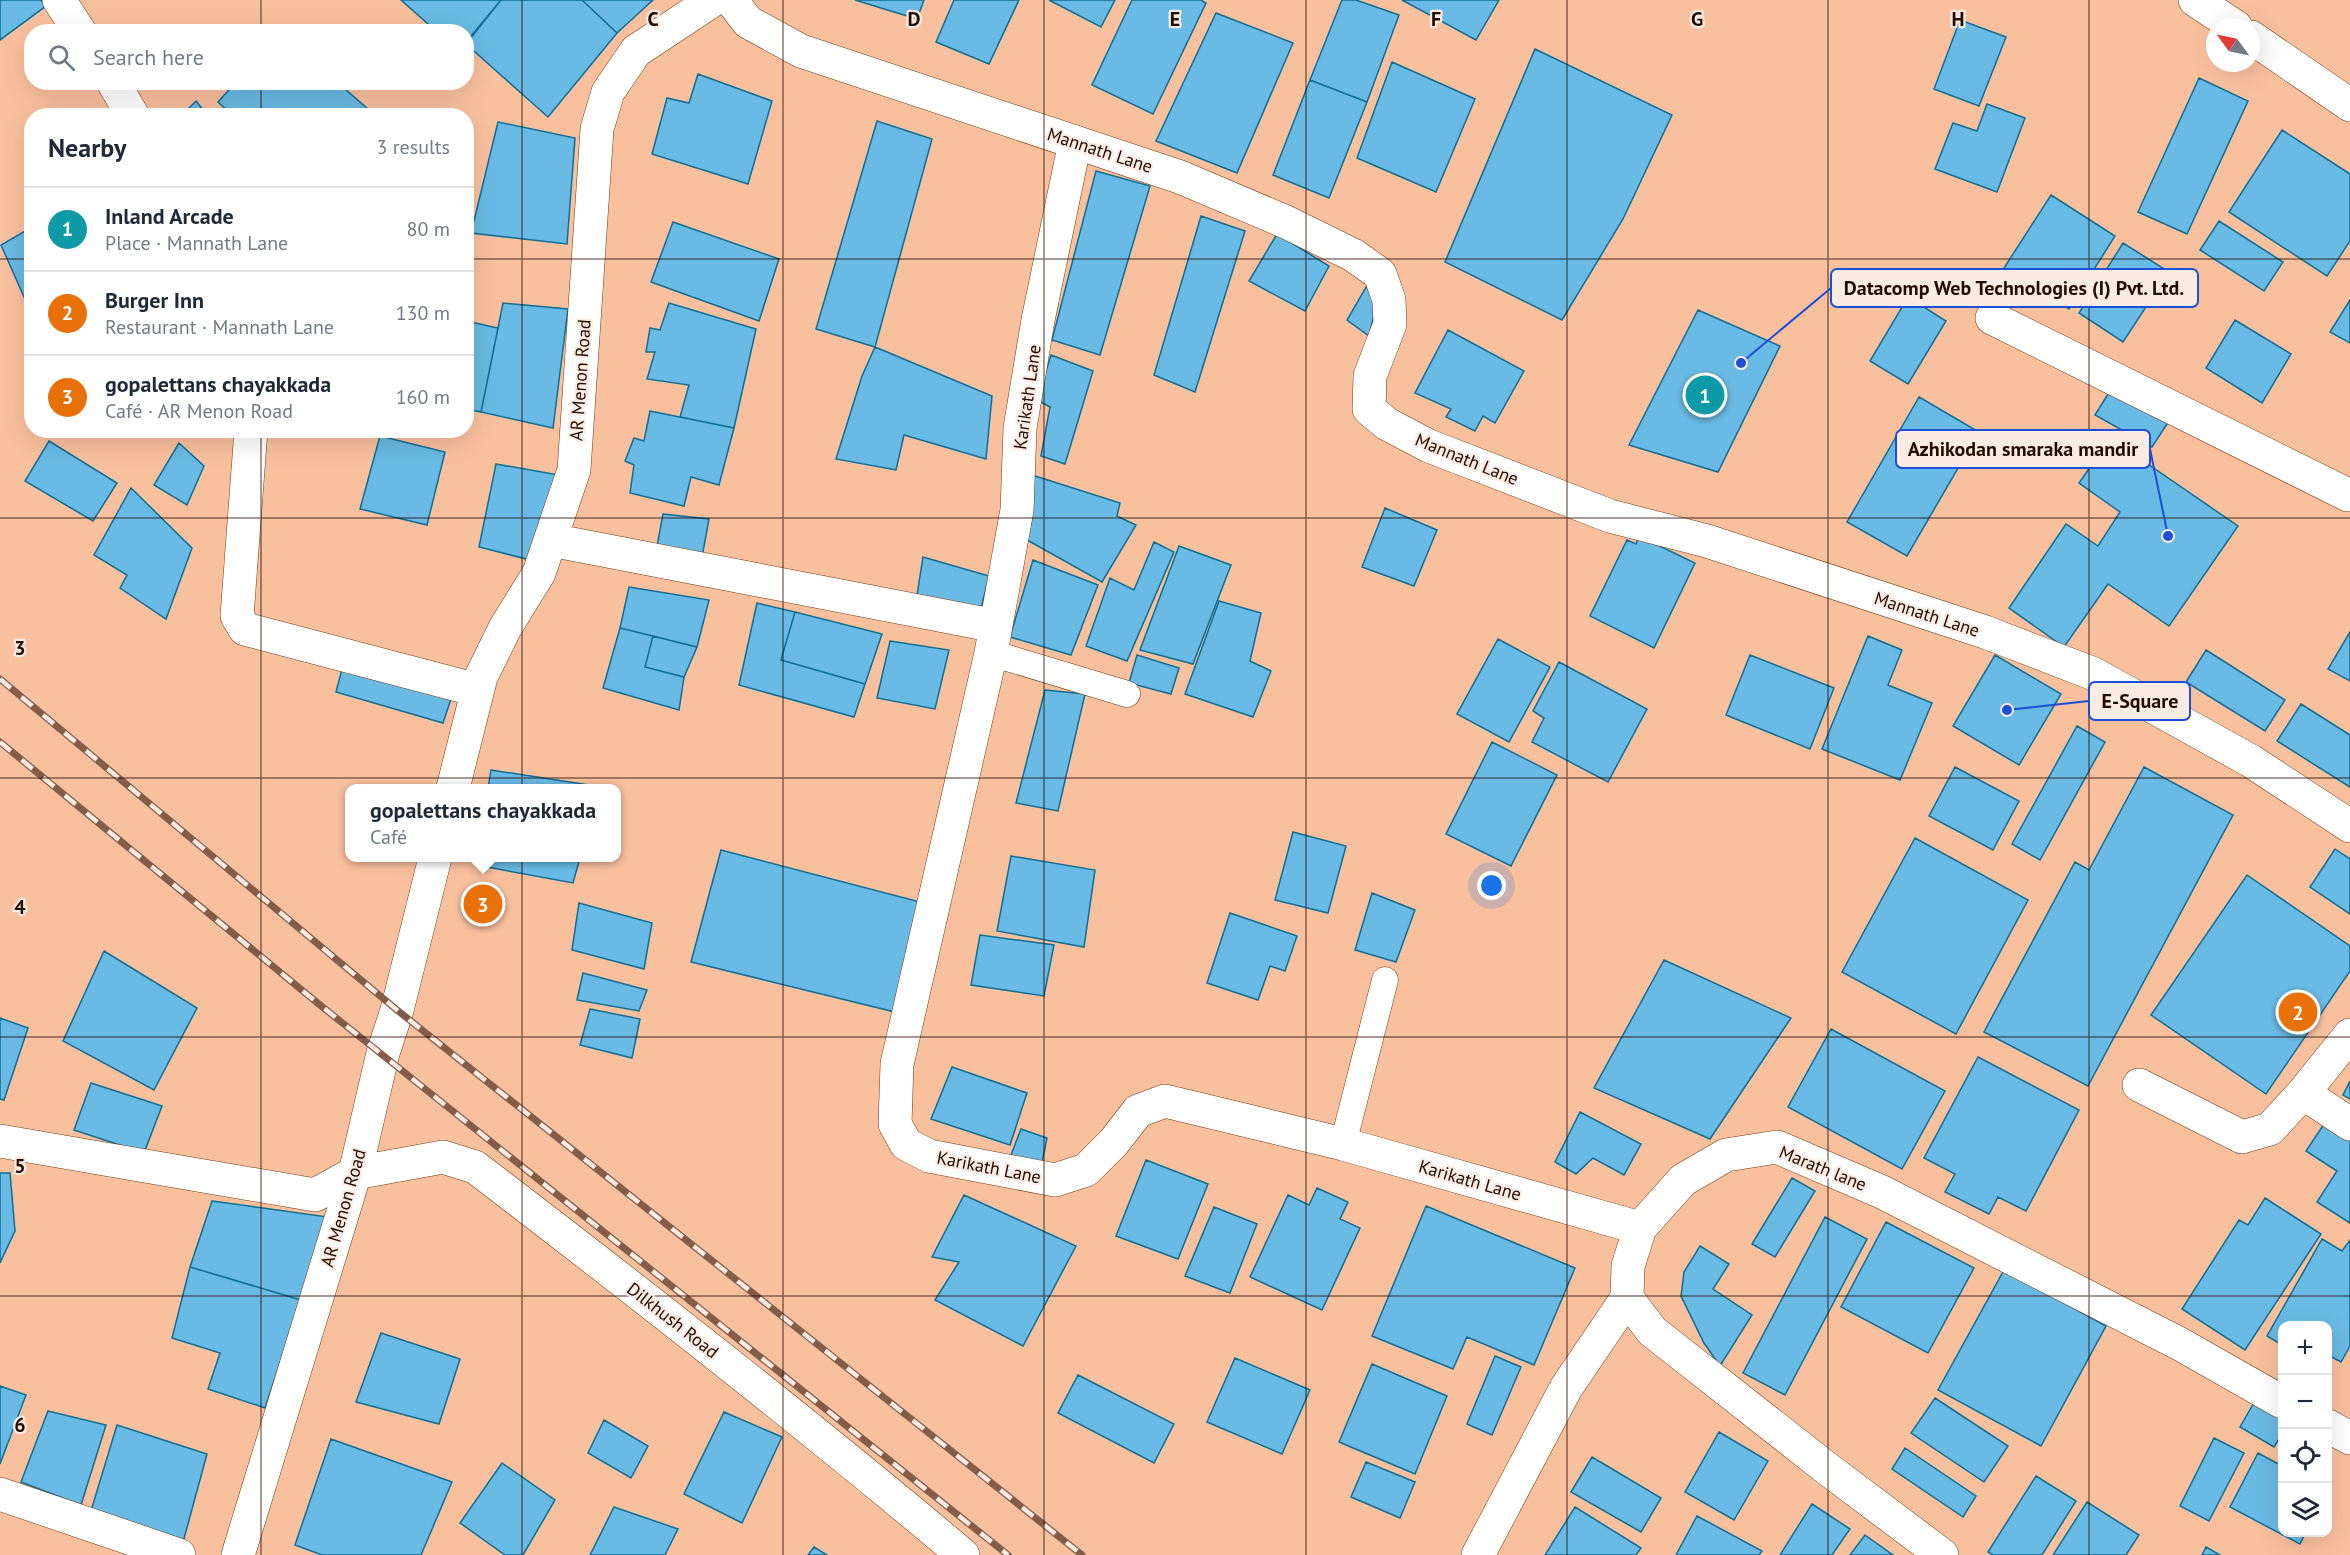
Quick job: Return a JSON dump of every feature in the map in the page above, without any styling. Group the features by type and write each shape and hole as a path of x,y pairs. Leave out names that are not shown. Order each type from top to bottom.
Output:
{"street":[{"path":"59,0 75,24"},
{"name":"AR Menon Road","path":"454,784 481,677 505,628 539,573 574,470 597,129 608,92 636,51 713,0"},
{"name":"Mannath Lane","path":"731,0 748,22 801,51 1180,177 1286,222 1353,255 1380,274 1389,300 1390,324 1370,376 1370,409 1387,424 1429,446 1610,516 1707,541 1985,632 2094,674 2251,761 2350,826"},
{"path":"2195,0 2222,18"},
{"path":"2260,43 2350,105"},
{"path":"118,90 128,108"},
{"name":"Karikath Lane","path":"1075,142 1038,320 1020,428 1017,510 993,640 897,1064 895,1124 906,1144 929,1156 1055,1180 1086,1170 1114,1142 1138,1111 1165,1101 1343,1144 1640,1228"},
{"path":"1992,318 2349,494"},
{"path":"250,438 237,616 245,629 477,690"},
{"path":"551,540 993,640"},
{"name":"AR Menon Road","path":"238,1555 355,1173 383,1053 397,1010 434,862"},
{"path":"2139,1085 2242,1137 2270,1129 2350,1035"},
{"path":"2303,1093 2350,1124"},
{"name":"Dilkhush Road","path":"0,1141 315,1195 355,1173 443,1157 475,1167 838,1451 963,1555"},
{"name":"Marath lane","path":"1627,1298 1628,1266 1640,1228 1683,1180 1726,1155 1777,1147 1882,1192 2180,1344 2278,1399"},
{"path":"1478,1555 1566,1388 1627,1298 1652,1331 1825,1467 1942,1555"},
{"path":"2332,1428 2350,1438"},
{"path":"0,1494 179,1555"}],"lane":[{"path":"993,640 1127,694"},
{"path":"1343,1144 1385,980"}],"building":[{"path":"0,0 41,0 46,6 0,40"},
{"path":"401,0 501,0 474,32 474,24 428,24"},
{"path":"501,0 582,0 617,33 548,117 474,51 474,34"},
{"path":"582,0 653,0 617,33"},
{"path":"855,0 924,0 917,19"},
{"path":"954,0 1019,0 989,64 936,42"},
{"path":"1049,0 1115,0 1101,27"},
{"path":"1132,0 1201,0 1206,3 1153,114 1092,85"},
{"path":"1342,0 1356,0 1399,15 1367,102 1310,80"},
{"path":"1402,0 1499,0 1476,40"},
{"path":"1216,13 1293,43 1237,173 1156,141"},
{"path":"1960,20 2006,37 1979,106 1934,89"},
{"path":"1535,49 1672,115 1623,219 1562,320 1445,262"},
{"path":"1392,62 1475,99 1436,192 1357,158"},
{"path":"698,74 772,101 748,184 652,154 667,98 689,103"},
{"path":"2199,78 2248,101 2187,234 2138,212"},
{"path":"1310,80 1367,102 1329,198 1273,175"},
{"path":"229,90 346,90 367,108 224,108 218,102"},
{"path":"196,101 202,108 189,108"},
{"path":"1987,104 2025,118 1997,192 1935,169 1953,123 1977,131"},
{"path":"877,121 932,139 875,347 816,329"},
{"path":"498,122 575,138 567,244 474,233 474,221"},
{"path":"2282,130 2350,174 2350,241 2327,276 2229,212"},
{"path":"1096,171 1150,186 1100,355 1052,340"},
{"path":"2051,195 2115,236 2069,309 2004,268"},
{"path":"1201,216 1245,231 1195,392 1154,375"},
{"path":"2219,221 2283,262 2264,291 2200,250"},
{"path":"673,222 779,259 759,321 651,282"},
{"path":"24,232 24,297 1,245"},
{"path":"1277,234 1329,266 1305,311 1249,281"},
{"path":"2123,243 2169,272 2123,342 2079,313"},
{"path":"1369,282 1380,289 1369,336 1347,320"},
{"path":"1908,297 1946,321 1908,384 1870,361"},
{"path":"2350,300 2350,343 2330,332"},
{"path":"503,303 568,309 553,428 481,412"},
{"path":"669,303 756,329 734,428 680,417 689,385 647,379 655,352 646,352 650,328 660,330"},
{"path":"1698,310 1780,346 1718,472 1629,445"},
{"path":"2235,320 2291,354 2262,403 2206,368"},
{"path":"474,323 498,328 481,412 474,411"},
{"path":"1448,330 1524,371 1495,423 1483,416 1475,431 1446,417 1451,409 1415,393"},
{"path":"875,347 992,396 986,459 904,435 896,470 836,459 862,376"},
{"path":"1051,355 1093,371 1065,464 1041,456 1050,407 1037,400"},
{"path":"2113,386 2171,418 2152,447 2095,415"},
{"path":"1919,397 1979,432 1907,556 1847,522"},
{"path":"650,411 734,428 719,485 691,477 684,506 630,493 634,465 625,461 634,438 644,441"},
{"path":"379,438 388,438 445,452 427,525 360,509"},
{"path":"2110,438 2238,526 2169,626 2108,584 2064,647 2009,608 2066,524 2098,546 2120,512 2079,483"},
{"path":"49,441 117,483 93,521 25,481"},
{"path":"179,443 204,466 187,505 154,485"},
{"path":"496,464 559,475 538,562 479,547"},
{"path":"1032,475 1120,503 1117,516 1136,525 1102,582 1020,536"},
{"path":"131,488 192,548 166,619 120,588 127,575 94,555"},
{"path":"1385,508 1437,530 1414,586 1362,567"},
{"path":"663,514 709,519 700,568 655,557"},
{"path":"1639,536 1695,563 1654,648 1590,616 1627,540 1636,544"},
{"path":"1154,542 1174,552 1127,661 1086,646 1110,578 1134,590"},
{"path":"1179,546 1231,565 1193,664 1140,650"},
{"path":"923,557 989,576 978,621 915,608"},
{"path":"1033,560 1098,585 1071,655 1010,637"},
{"path":"629,587 709,600 697,647 620,628"},
{"path":"1219,601 1261,613 1250,661 1271,671 1253,717 1185,694"},
{"path":"757,603 795,612 781,660 865,684 854,717 739,685"},
{"path":"795,612 882,634 865,684 781,660"},
{"path":"620,628 653,636 645,667 684,677 679,710 603,688"},
{"path":"2350,632 2350,681 2328,669"},
{"path":"653,636 697,647 684,677 645,667"},
{"path":"1868,636 1902,650 1888,685 1932,703 1900,780 1822,749"},
{"path":"1498,639 1550,667 1509,742 1457,714"},
{"path":"890,641 949,650 935,709 877,698"},
{"path":"2206,650 2285,700 2265,731 2186,682"},
{"path":"1137,655 1179,668 1171,694 1129,683"},
{"path":"1750,655 1834,688 1810,749 1726,715"},
{"path":"1995,655 2061,694 2019,765 1953,726"},
{"path":"1559,662 1647,709 1608,782 1532,742 1544,718 1533,711"},
{"path":"342,669 451,699 443,723 336,692"},
{"path":"1045,690 1085,694 1058,811 1016,803"},
{"path":"2301,704 2350,735 2350,787 2277,741"},
{"path":"2077,726 2105,742 2040,860 2012,844"},
{"path":"1492,742 1557,775 1511,866 1446,834"},
{"path":"1955,767 2019,801 1993,850 1929,816"},
{"path":"2144,767 2233,815 2088,1086 1984,1032 2075,862 2089,870"},
{"path":"491,770 582,784 489,784"},
{"path":"1293,832 1346,846 1328,913 1275,900"},
{"path":"1915,838 2028,900 1956,1034 1842,972"},
{"path":"2335,849 2350,859 2350,914 2310,887"},
{"path":"721,850 920,902 895,1012 691,962"},
{"path":"1011,856 1095,870 1084,947 997,931"},
{"path":"476,862 579,862 573,883 476,865"},
{"path":"2247,875 2350,946 2350,971 2266,1094 2151,1015"},
{"path":"1372,893 1415,910 1396,962 1355,950"},
{"path":"579,903 652,923 644,969 572,950"},
{"path":"1230,913 1297,936 1285,971 1270,966 1258,1000 1207,983"},
{"path":"980,935 1054,945 1044,996 971,985"},
{"path":"104,951 197,1008 154,1090 63,1041"},
{"path":"1664,960 1791,1018 1710,1139 1594,1088"},
{"path":"583,973 647,990 639,1011 577,1000"},
{"path":"590,1009 640,1019 632,1058 580,1045"},
{"path":"0,1018 28,1028 4,1100 0,1099"},
{"path":"1831,1029 1945,1091 1902,1169 1788,1107"},
{"path":"1978,1057 2079,1110 2026,1211 1998,1197 1989,1214 1945,1192 1955,1174 1924,1158"},
{"path":"952,1067 1027,1093 1010,1145 931,1119"},
{"path":"2350,1081 2350,1099 2343,1095"},
{"path":"91,1083 162,1106 144,1153 74,1130"},
{"path":"1580,1112 1641,1144 1624,1175 1593,1158 1576,1174 1555,1162"},
{"path":"2326,1121 2350,1137 2350,1223 2317,1202 2337,1171 2306,1151"},
{"path":"1021,1129 1047,1138 1041,1168 1009,1160"},
{"path":"1146,1160 1208,1184 1178,1259 1116,1236"},
{"path":"0,1173 10,1173 15,1231 0,1263"},
{"path":"1792,1178 1815,1191 1775,1257 1752,1244"},
{"path":"1317,1188 1348,1202 1340,1219 1360,1228 1322,1310 1250,1277 1288,1195 1309,1205"},
{"path":"964,1195 1076,1246 1023,1346 935,1300 959,1262 932,1257"},
{"path":"2265,1198 2321,1234 2245,1350 2182,1309 2239,1220 2248,1225"},
{"path":"212,1201 335,1218 301,1300 190,1267"},
{"path":"1426,1206 1575,1268 1534,1365 1467,1337 1453,1369 1372,1336"},
{"path":"1214,1207 1257,1224 1230,1293 1185,1276"},
{"path":"1825,1217 1867,1239 1785,1395 1743,1373"},
{"path":"1886,1222 1974,1268 1928,1353 1841,1307"},
{"path":"2322,1239 2342,1251 2350,1240 2350,1346 2341,1362 2332,1357 2332,1321 2278,1321 2278,1343 2267,1336"},
{"path":"1700,1246 1729,1264 1713,1289 1752,1315 1720,1366 1704,1343 1681,1296 1684,1272"},
{"path":"190,1267 301,1300 265,1408 208,1389 220,1353 172,1338"},
{"path":"2004,1270 2106,1326 2041,1446 1938,1390"},
{"path":"381,1333 460,1359 439,1424 356,1402"},
{"path":"1495,1356 1521,1367 1492,1435 1467,1424"},
{"path":"1235,1358 1310,1390 1282,1454 1207,1422"},
{"path":"1372,1364 1447,1396 1415,1474 1339,1442"},
{"path":"1078,1375 1174,1424 1154,1463 1058,1413"},
{"path":"0,1386 26,1395 0,1464"},
{"path":"1935,1398 2008,1446 1984,1482 1911,1433"},
{"path":"2255,1401 2278,1416 2278,1440 2274,1447 2240,1427"},
{"path":"48,1411 106,1425 81,1505 21,1482"},
{"path":"724,1412 782,1437 742,1523 684,1494"},
{"path":"604,1420 648,1446 631,1478 588,1453"},
{"path":"117,1425 207,1454 182,1546 90,1514"},
{"path":"1719,1432 1768,1461 1734,1520 1685,1492"},
{"path":"2214,1438 2244,1453 2209,1521 2180,1506"},
{"path":"331,1439 452,1482 421,1555 322,1555 295,1545"},
{"path":"1905,1448 1976,1496 1963,1517 1892,1469"},
{"path":"2258,1453 2278,1464 2278,1532 2230,1507"},
{"path":"1592,1457 1661,1498 1641,1532 1571,1492"},
{"path":"1366,1462 1415,1482 1400,1518 1351,1497"},
{"path":"502,1463 555,1500 523,1555 505,1555 460,1523"},
{"path":"2036,1476 2076,1501 2042,1555 1993,1555 1988,1552"},
{"path":"2087,1502 2139,1535 2126,1555 2053,1555"},
{"path":"1812,1504 1850,1529 1832,1555 1780,1555"},
{"path":"614,1507 678,1529 665,1555 590,1555"},
{"path":"1575,1507 1641,1548 1636,1555 1545,1555"},
{"path":"1697,1516 1762,1551 1759,1555 1676,1555"},
{"path":"1865,1535 1893,1555 1850,1555"},
{"path":"2287,1537 2304,1537 2300,1544"},
{"path":"814,1547 827,1555 808,1555"},
{"path":"2206,1547 2220,1555 2202,1555"}],"railway":[{"path":"0,679 397,1010 1082,1555"},
{"path":"0,742 320,1005 1008,1555"}],"place":[{"name":"Datacomp Web Technologies (I) Pvt. Ltd.","path":"1741,363"},
{"name":"Inland Arcade","path":"1705,395"},
{"name":"Azhikodan smaraka mandir","path":"2168,536"},
{"name":"E-Square","path":"2007,710"},
{"name":"gopalettans chayakkada","path":"483,904"},
{"name":"Burger Inn","path":"2298,1012"}]}
